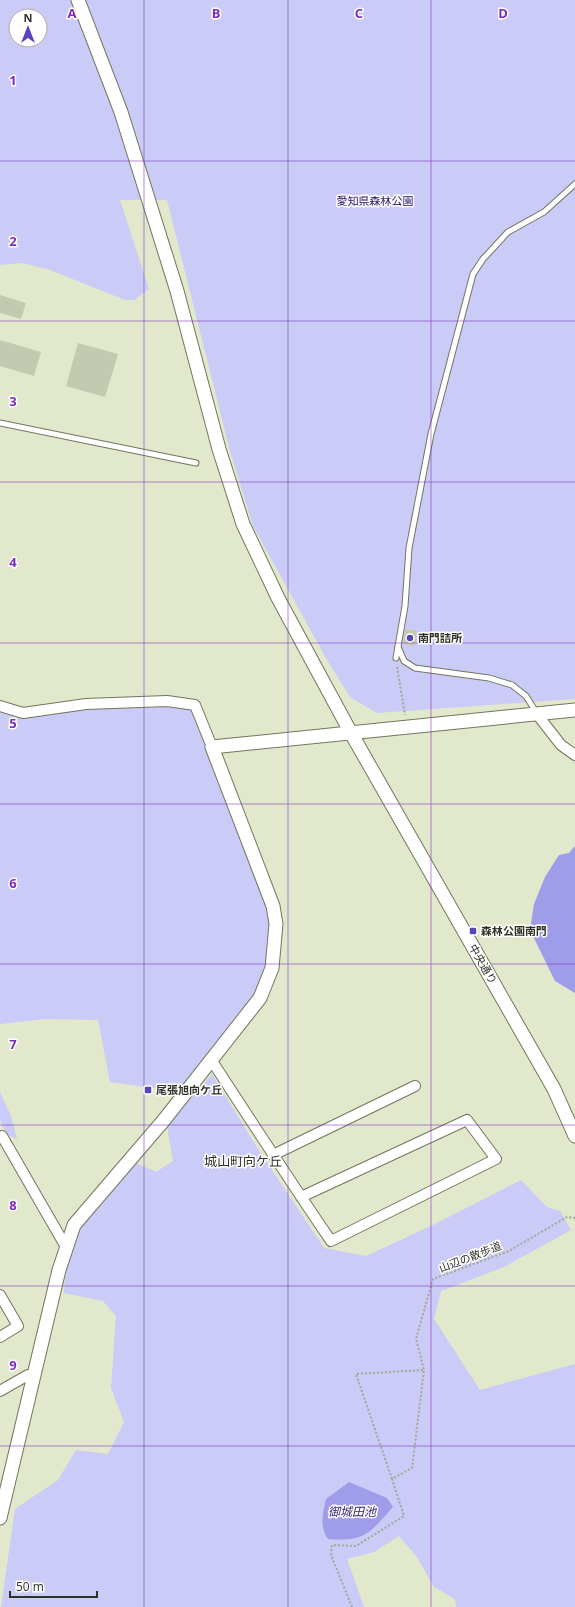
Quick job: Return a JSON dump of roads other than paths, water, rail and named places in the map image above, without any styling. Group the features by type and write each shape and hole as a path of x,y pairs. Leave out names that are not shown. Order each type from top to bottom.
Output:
{"street":[{"name":"中央通り","path":"78,0 121,112 176,291 219,449 243,524 278,598 351,732 554,1089 575,1136"},
{"path":"0,706 23,713 86,704 167,701 195,705 273,906 276,924 272,968 260,998 212,1061 74,1225 66,1246 0,1516"},
{"path":"212,747 575,710"},
{"path":"536,713 561,744 575,755"},
{"path":"212,1061 273,1155 301,1197 331,1240 496,1159 467,1120 301,1197"},
{"path":"273,1155 415,1086"},
{"path":"1,1135 66,1246"},
{"path":"0,1295 18,1326 0,1337"},
{"path":"0,1391 28,1375 34,1378"}],"lane":[{"path":"396,658 404,606 409,548 432,434 474,274 483,259 508,232 544,212 575,184"},
{"path":"0,423 196,463"},
{"path":"397,646 404,661 415,668 488,678 512,685 526,696 536,713"}],"water":[{"path":"575,846 575,993 555,981 530,930 534,904 545,877 559,855 569,853"},
{"name":"御城田池","path":"349,1482 387,1498 393,1507 366,1534 351,1539 328,1539 323,1530 323,1515 326,1499"}],"place":[{"name":"南門詰所","path":"410,638"},
{"name":"森林公園南門","path":"473,931"},
{"name":"尾張旭向ケ丘","path":"148,1090"}],"district":[{"name":"城山町向ケ丘","path":"243,1161"}],"park label":[{"name":"愛知県森林公園","path":"375,201"}]}
